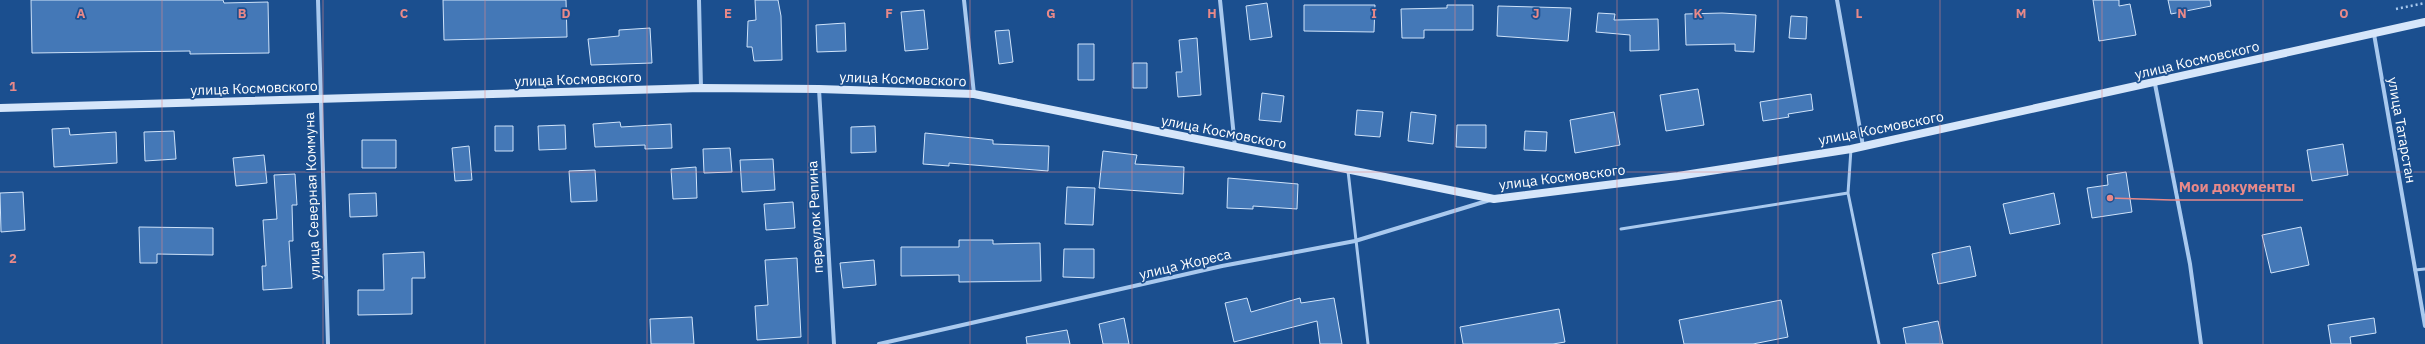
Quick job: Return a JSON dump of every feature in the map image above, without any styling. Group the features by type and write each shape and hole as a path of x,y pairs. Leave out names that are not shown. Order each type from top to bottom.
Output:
{"main road":[{"name":"улица Космовского","path":"0,108 702,88 819,89 974,94 1494,199 1678,176 1851,149 2155,84 2425,22"}],"street":[{"name":"улица Северная Коммуна","path":"318,0 328,344"},
{"path":"699,0 702,88"},
{"path":"964,0 974,94"},
{"path":"1220,0 1235,147"},
{"path":"1837,0 1863,146"},
{"name":"улица Татарстан","path":"2374,33 2425,326"},
{"path":"2155,84 2190,264 2201,344"},
{"name":"переулок Репина","path":"819,89 834,344"},
{"name":"улица Жореса","path":"879,344 1222,266 1355,241 1494,199"}],"lane":[{"path":"1851,149 1848,193 1879,344"},
{"path":"1348,170 1368,344"},
{"path":"1621,229 1848,193"},
{"path":"2415,270 2425,269"}],"path":[{"path":"2396,9 2425,3"}],"building":[{"path":"31,0 223,0 224,3 268,2 269,53 190,54 190,51 32,53"},
{"path":"443,0 566,0 567,37 444,40"},
{"path":"755,0 778,0 781,16 782,60 754,61 752,47 747,47 748,21 756,20"},
{"path":"2093,0 2119,0 2119,6 2130,4 2136,35 2099,41"},
{"path":"2168,0 2210,0 2211,6 2171,14"},
{"path":"1267,3 1272,37 1250,40 1246,6"},
{"path":"1304,5 1375,5 1374,32 1304,31"},
{"path":"1447,5 1473,5 1473,30 1424,30 1424,38 1402,38 1401,9 1447,8"},
{"path":"1498,6 1571,8 1568,41 1497,36"},
{"path":"924,10 928,49 905,51 901,12"},
{"path":"1598,13 1615,14 1614,20 1658,19 1659,50 1630,51 1630,35 1596,32"},
{"path":"1722,13 1756,15 1754,52 1735,51 1735,44 1686,45 1685,14"},
{"path":"1791,16 1807,17 1806,39 1789,38"},
{"path":"845,23 846,51 817,52 816,25"},
{"path":"650,28 652,63 591,65 588,39 619,36 619,30"},
{"path":"1009,30 1013,62 999,64 995,31"},
{"path":"1197,38 1201,95 1178,97 1176,72 1182,72 1179,40"},
{"path":"1078,44 1094,44 1094,80 1078,80"},
{"path":"1133,63 1147,63 1147,88 1133,88"},
{"path":"1698,89 1704,125 1666,131 1660,95"},
{"path":"1262,93 1284,96 1281,122 1259,120"},
{"path":"1811,94 1813,110 1788,114 1789,117 1763,121 1760,102"},
{"path":"1357,110 1383,112 1380,137 1355,135"},
{"path":"1411,112 1436,115 1433,144 1408,141"},
{"path":"1614,112 1620,145 1575,153 1570,120"},
{"path":"620,122 621,127 671,124 672,148 645,149 645,145 595,147 593,124"},
{"path":"565,125 566,149 539,150 538,126"},
{"path":"1457,125 1486,125 1486,148 1456,147"},
{"path":"495,126 513,126 513,151 495,151"},
{"path":"875,126 876,152 851,153 851,127"},
{"path":"69,128 70,135 116,132 117,163 54,167 52,129"},
{"path":"174,131 176,159 145,161 144,132"},
{"path":"1525,131 1547,132 1546,151 1524,150"},
{"path":"925,133 993,140 993,144 1049,146 1048,171 949,163 949,166 923,164"},
{"path":"362,140 396,140 396,168 362,168"},
{"path":"2343,144 2348,175 2312,181 2307,150"},
{"path":"469,146 472,180 455,181 452,148"},
{"path":"730,148 732,172 704,173 703,149"},
{"path":"1103,151 1137,155 1135,164 1184,167 1183,194 1099,188"},
{"path":"264,155 267,183 236,186 233,158"},
{"path":"773,159 775,190 742,192 740,160"},
{"path":"696,167 697,198 673,199 671,169"},
{"path":"595,170 597,201 571,202 569,171"},
{"path":"2126,172 2132,212 2092,218 2087,188 2108,185 2107,175"},
{"path":"295,174 297,205 292,205 293,241 289,241 292,288 263,290 262,266 266,266 263,220 277,219 274,175"},
{"path":"1228,178 1298,184 1297,209 1253,206 1253,209 1227,208"},
{"path":"1067,187 1095,188 1093,225 1065,224"},
{"path":"23,192 25,230 1,232 0,193"},
{"path":"376,193 377,216 350,217 349,194"},
{"path":"2054,193 2060,224 2010,234 2003,204"},
{"path":"793,202 795,228 766,230 764,204"},
{"path":"139,227 213,228 213,255 157,254 157,263 140,263"},
{"path":"2301,227 2309,265 2271,273 2262,235"},
{"path":"959,240 993,240 993,244 1040,243 1041,281 959,282 959,275 901,276 901,247 959,247"},
{"path":"1970,246 1976,276 1938,284 1932,254"},
{"path":"1064,249 1094,249 1094,278 1063,277"},
{"path":"424,252 425,278 412,278 412,314 358,315 358,290 384,290 383,254"},
{"path":"797,258 801,337 757,340 755,306 768,305 765,260"},
{"path":"874,260 876,285 843,288 840,263"},
{"path":"1247,298 1251,312 1300,298 1301,303 1334,298 1342,344 1320,344 1317,321 1234,342 1225,303"},
{"path":"1781,300 1788,337 1753,344 1684,344 1679,320"},
{"path":"1559,309 1565,342 1553,344 1463,344 1460,327"},
{"path":"692,317 694,344 651,344 650,319"},
{"path":"1124,318 1129,344 1103,344 1099,324"},
{"path":"2374,318 2376,333 2350,337 2351,344 2331,344 2328,325"},
{"path":"1938,321 1943,344 1906,344 1903,328"},
{"path":"1067,330 1070,344 1027,344 1026,337"}],"place":[{"name":"Мои документы","path":"2110,198"}]}
